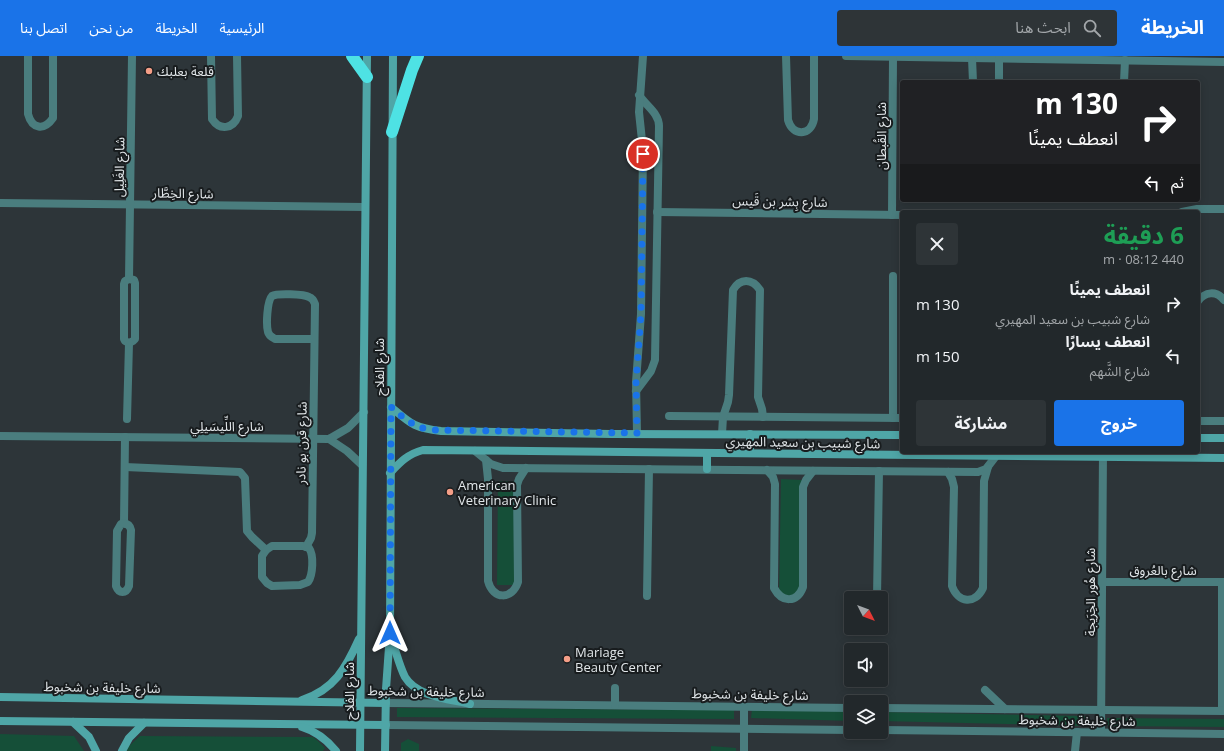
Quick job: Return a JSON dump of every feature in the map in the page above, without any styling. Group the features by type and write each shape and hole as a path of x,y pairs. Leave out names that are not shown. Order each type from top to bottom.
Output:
{"highway":[{"path":"352,56 367,77"},
{"path":"392,132 418,56"}],"main road":[{"name":"شارع الفلاح","path":"360,751 367,56"},
{"name":"شارع الفلاح","path":"385,751 390,633 393,56"},
{"name":"شارع شبيب بن سعيد المهيري","path":"391,407 411,424 429,430 900,435"},
{"path":"750,434 750,453"},
{"path":"1200,438 1224,438"},
{"name":"شارع شبيب بن سعيد المهيري","path":"390,473 403,460 416,452 423,450 996,456 1103,454 1224,458"},
{"path":"707,453 707,470"},
{"path":"390,633 401,669 409,682 418,689 429,694 470,704"},
{"path":"297,701 309,698 332,684 351,659 361,635"},
{"name":"شارع خليفة بن شخبوط","path":"0,697 386,703"},
{"path":"0,721 386,725"},
{"path":"73,722 89,737 96,751"},
{"path":"122,751 129,738 144,723"},
{"path":"295,725 310,730 331,744 336,751"}],"street":[{"path":"28,56 28,114 29,120 38,127 49,123 52,118 53,56"},
{"name":"شارع الغَلِيل","path":"127,419 129,343 134,339 135,325 135,283 134,280 129,279 132,56"},
{"path":"211,56 212,119 216,124 226,128 232,126 236,122 238,116 237,56"},
{"path":"637,433 636,370 641,314 643,154 639,118 639,95 642,56"},
{"path":"786,56 788,120 790,126 799,132 810,130 813,125 814,56"},
{"path":"846,56 1224,62"},
{"name":"شارع القُبطان","path":"892,215 893,57"},
{"path":"972,58 973,80"},
{"path":"999,58 999,80"},
{"path":"1124,60 1124,80"},
{"path":"636,391 653,368 655,360 659,126 658,118 639,95"},
{"path":"639,118 647,114 651,114 658,118"},
{"name":"شارع الخِطَّار","path":"0,203 365,207"},
{"path":"1192,210 1224,209"},
{"name":"شارع بِشر بن قَيس","path":"658,212 900,215"},
{"path":"893,276 893,418"},
{"name":"شارع شبيب بن سعيد المهيري","path":"722,434 723,417 729,395 733,290 736,285 746,280 757,285 760,290 758,396 763,417"},
{"path":"1200,299 1207,294 1213,293 1224,300"},
{"name":"شارع قرن بو نادر","path":"306,547 312,533 312,439 315,304 312,298 305,296 276,294 271,298 268,304 268,330 270,336 275,338 314,339"},
{"path":"636,370 642,374 648,374"},
{"path":"362,465 347,451 329,439 348,428 364,412"},
{"path":"669,416 900,418"},
{"path":"1200,421 1224,421"},
{"name":"شارع اللِّيسَيلِي","path":"0,436 329,439"},
{"path":"124,523 125,437"},
{"path":"475,451 497,467 707,470 978,472 986,469 996,456"},
{"name":"شارع هُور الخِرَيجة","path":"1101,732 1103,454"},
{"path":"486,460 488,479 488,581 489,588 499,595 512,593 518,582 517,485 526,468"},
{"path":"948,472 954,487 952,586 958,597 964,600 970,600 981,594 983,588 984,481 989,465"},
{"path":"125,467 240,472 245,478 247,531 252,538 266,550"},
{"path":"647,596 649,469"},
{"path":"767,470 773,478 775,484 774,588 777,594 782,598 789,599 795,598 800,593 802,587 803,487 813,471"},
{"path":"877,591 879,471"},
{"path":"124,523 129,525 131,530 129,586 128,590 120,592 117,590 116,586 117,531 119,526 124,523"},
{"path":"272,546 306,547 311,552 311,577 308,582 303,585 272,586 267,583 262,577 262,556 266,550 272,546"},
{"name":"شارع بالعُروق","path":"1102,582 1223,582"},
{"path":"1223,582 1223,711"},
{"path":"615,688 615,705"},
{"path":"985,690 1005,709"},
{"name":"شارع خليفة بن شخبوط","path":"386,703 844,708"},
{"path":"744,706 744,751"},
{"name":"شارع خليفة بن شخبوط","path":"888,708 1223,711"},
{"path":"386,725 844,730"},
{"name":"شارع خليفة بن شخبوط","path":"888,730 1224,734"},
{"path":"1075,751 1077,732"}],"green space":[{"path":"781,479 802,480 802,591 790,596 779,594"},
{"path":"498,481 520,481 519,585 497,585"},
{"path":"397,708 734,710 734,719 397,717"},
{"path":"752,709 844,711 844,721 751,718"},
{"path":"888,712 1085,716 1085,726 888,721"},
{"path":"1107,718 1224,719 1224,727 1108,726"},
{"path":"0,734 74,736 84,751 0,751"},
{"path":"140,736 313,737 325,748 323,751 127,751 128,747"},
{"path":"408,739 419,744 419,751 401,751 401,743"},
{"path":"711,746 736,748 736,751 711,751"}],"place":[{"name":"قلعة بعلبك","path":"149,71"},
{"name":"American Veterinary Clinic","path":"450,492"},
{"name":"Mariage Beauty Center","path":"567,659"}],"route":[{"path":"390,633 391,407 411,424 423,429 441,431 611,434 637,433 636,382 641,314 643,154"}]}
